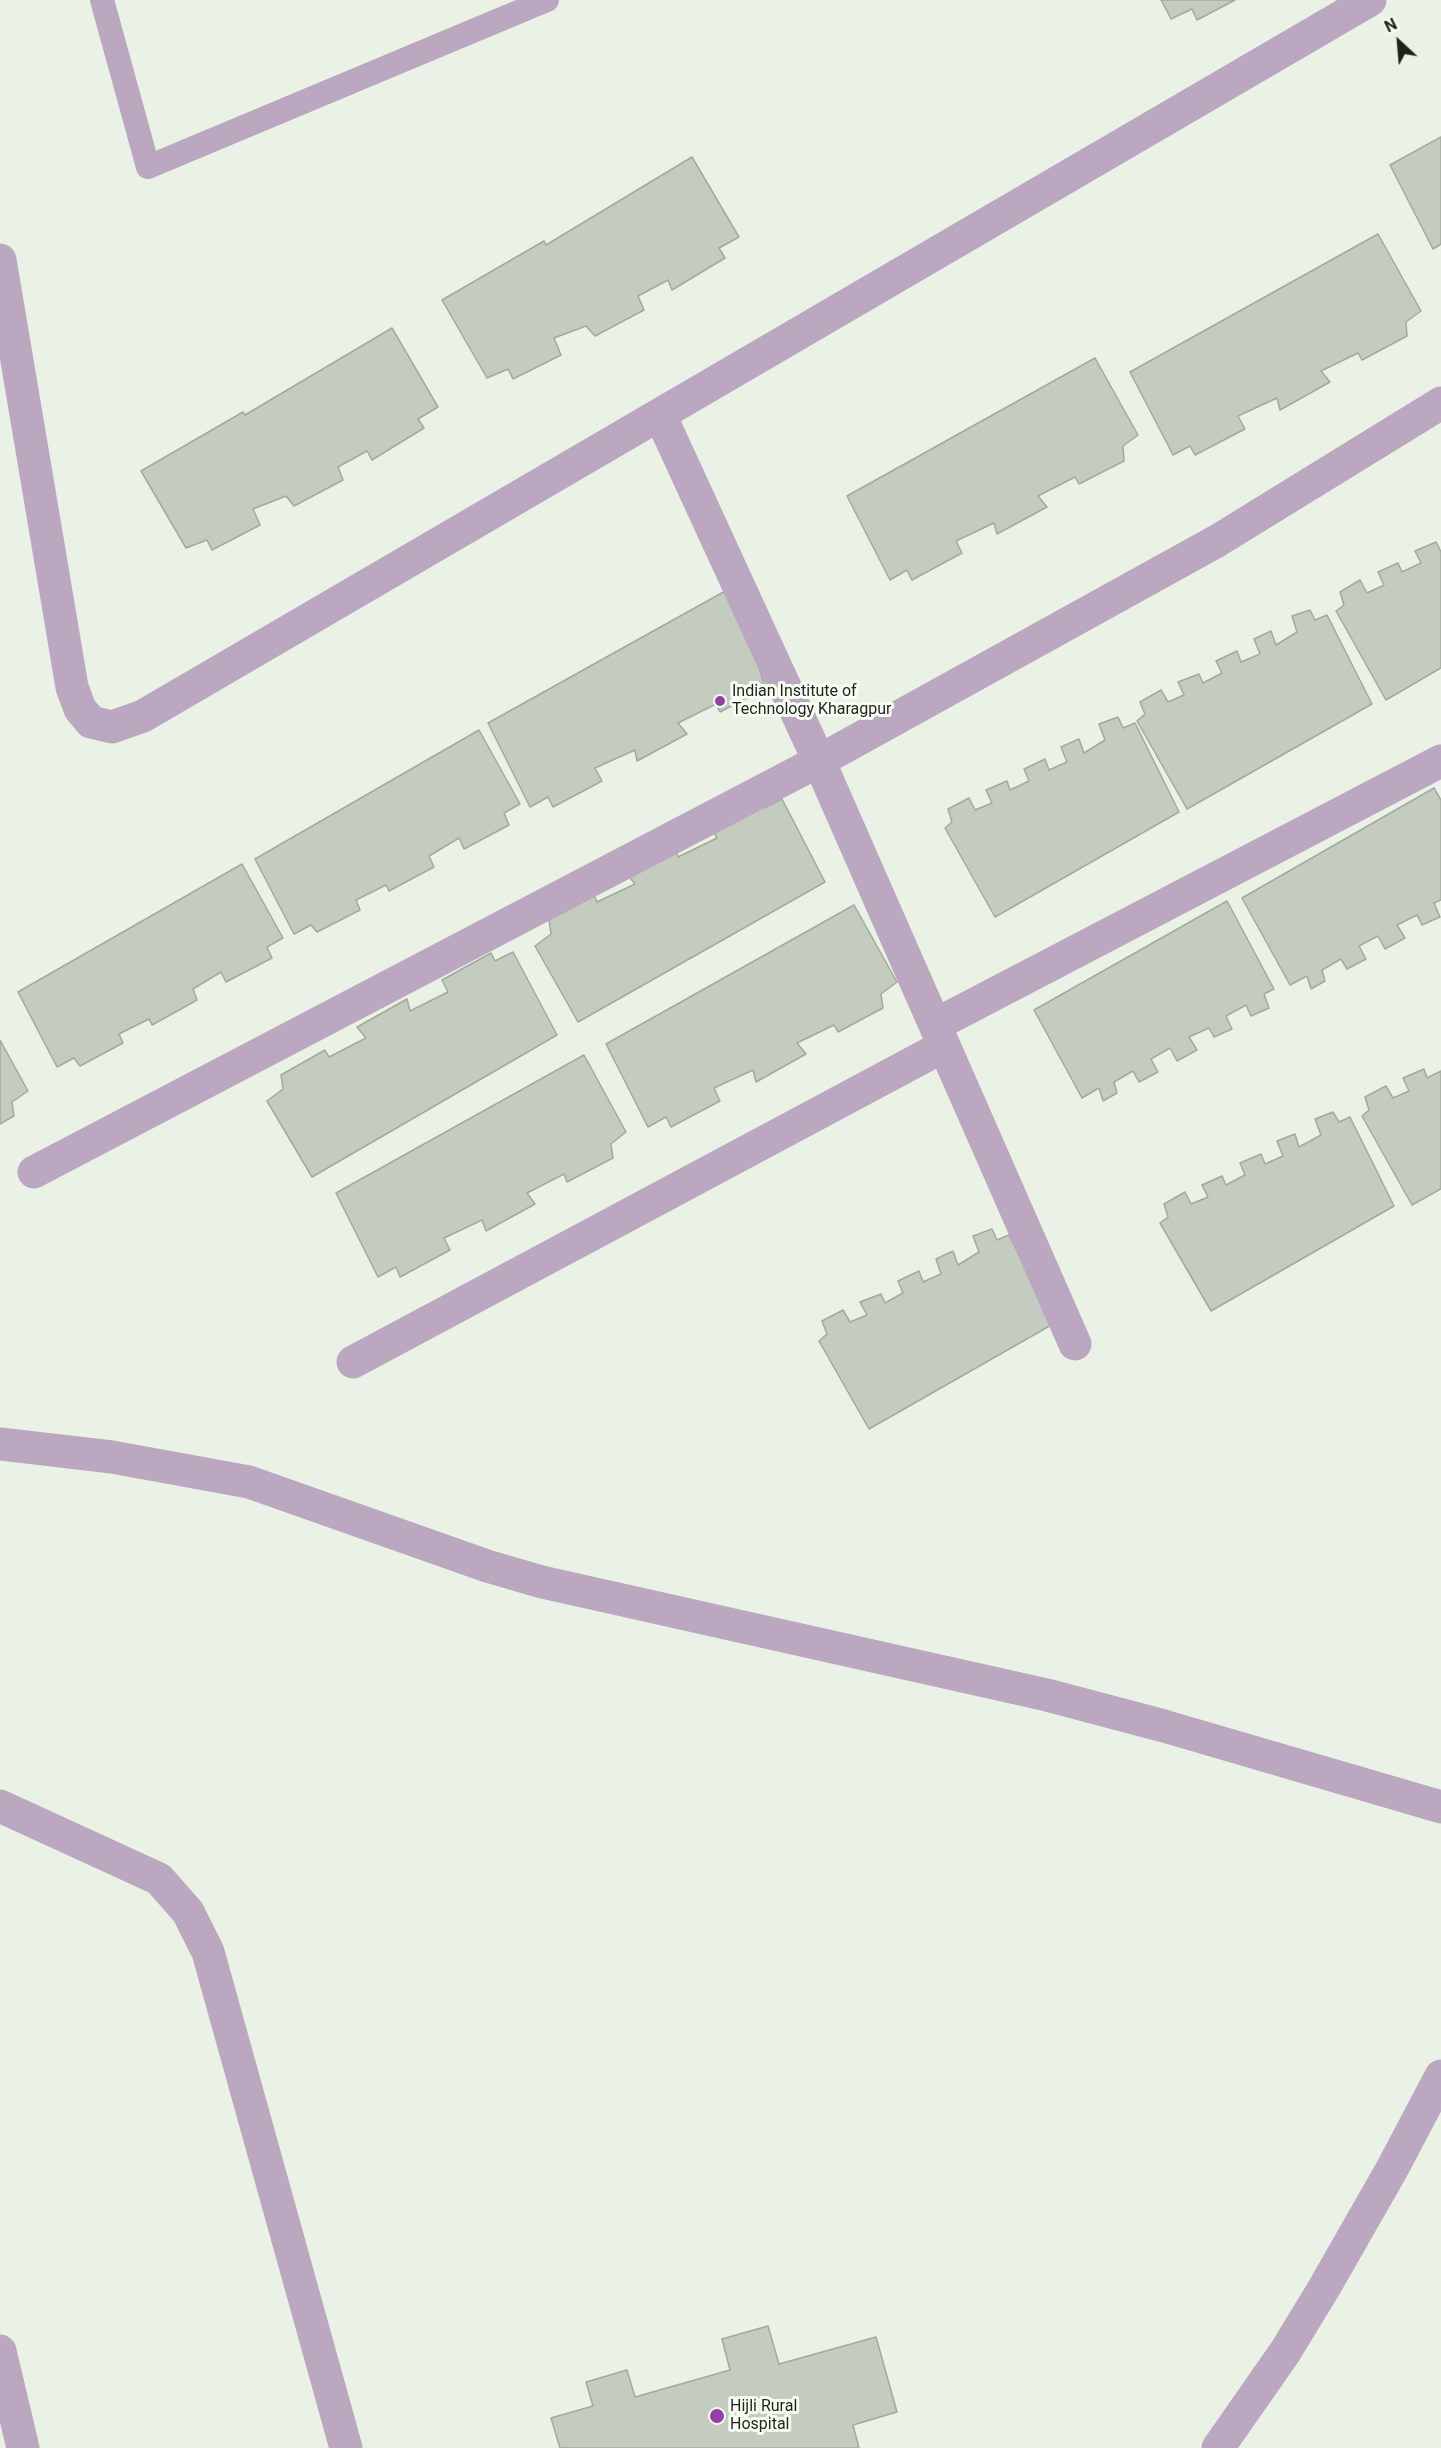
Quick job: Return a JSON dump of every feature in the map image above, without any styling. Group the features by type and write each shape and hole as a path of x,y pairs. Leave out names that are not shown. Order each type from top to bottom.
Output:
{"street":[{"path":"0,260 72,687 80,709 91,722 112,727 143,716 1370,0"},
{"path":"34,1172 819,761 1217,541 1441,403"},
{"path":"660,415 819,761 1075,1344"},
{"path":"353,1362 1441,761"},
{"path":"0,1444 112,1457 249,1482 487,1566 542,1582 1058,1698 1164,1726 1441,1807"},
{"path":"0,1806 159,1880 188,1912 208,1952 346,2448"},
{"path":"1218,2448 1285,2352 1324,2288 1392,2169 1441,2076"},
{"path":"0,2351 23,2448"}],"lane":[{"path":"102,0 148,167 547,0"}],"building":[{"path":"1161,0 1235,0 1197,20 1192,9 1171,19"},
{"path":"1441,137 1441,244 1433,249 1390,165"},
{"path":"692,157 739,237 719,248 725,258 672,290 668,280 638,296 644,310 595,336 586,326 554,338 561,355 513,379 508,369 487,378 442,300 544,241 546,245"},
{"path":"1378,234 1421,311 1406,322 1407,336 1362,360 1358,353 1321,371 1330,382 1280,410 1277,398 1238,416 1245,429 1195,455 1190,446 1173,455 1130,372"},
{"path":"392,328 438,407 418,419 424,428 372,460 367,451 338,467 343,480 294,506 286,496 253,509 260,525 212,550 207,540 186,548 141,471 243,412 245,415"},
{"path":"1095,358 1138,435 1123,446 1124,461 1079,484 1075,477 1038,496 1047,507 997,534 994,523 956,541 962,553 912,580 907,570 890,580 847,496"},
{"path":"1436,542 1441,552 1441,668 1386,700 1336,611 1344,605 1340,592 1360,580 1367,593 1384,585 1378,572 1398,563 1402,572 1421,563 1415,551"},
{"path":"736,585 765,688 720,712 716,704 678,723 687,734 637,761 635,750 595,768 602,781 553,807 548,797 530,807 488,723"},
{"path":"1310,610 1315,620 1327,615 1372,704 1187,809 1137,721 1145,714 1140,702 1161,690 1168,702 1184,695 1178,682 1199,674 1203,683 1222,673 1216,661 1237,651 1241,662 1260,654 1254,639 1271,631 1276,645 1297,632 1292,616"},
{"path":"1118,717 1123,728 1135,723 1179,812 995,917 945,828 952,822 948,809 969,798 975,810 992,803 986,790 1007,781 1010,790 1029,781 1024,769 1045,759 1049,770 1067,762 1061,747 1079,739 1084,753 1105,740 1099,724"},
{"path":"479,730 520,804 504,813 509,825 464,849 459,838 429,856 434,867 389,891 386,885 356,900 360,910 317,932 311,925 294,934 255,859"},
{"path":"1434,788 1441,800 1441,900 1434,903 1440,917 1422,925 1417,915 1397,925 1405,938 1385,949 1378,936 1359,946 1366,959 1347,969 1341,959 1322,970 1325,981 1311,989 1307,976 1290,985 1242,898"},
{"path":"760,799 764,808 782,799 825,882 578,1022 535,946 551,934 549,920 594,895 597,902 635,884 626,873 675,845 678,857 717,838 710,826"},
{"path":"242,864 283,938 267,947 272,958 226,982 221,972 193,989 197,1000 152,1025 149,1019 119,1034 123,1043 80,1066 74,1058 57,1067 18,992"},
{"path":"1227,901 1274,989 1264,994 1269,1008 1251,1016 1246,1005 1226,1016 1232,1029 1214,1037 1209,1028 1189,1037 1197,1050 1177,1061 1170,1048 1151,1059 1158,1072 1139,1082 1133,1071 1114,1082 1117,1093 1103,1101 1099,1088 1082,1098 1034,1010"},
{"path":"854,905 897,982 881,994 883,1008 838,1032 834,1025 797,1043 806,1054 756,1082 753,1070 714,1088 720,1101 671,1127 666,1117 648,1127 606,1044"},
{"path":"513,952 557,1035 312,1177 267,1101 283,1089 281,1075 325,1050 329,1057 366,1038 357,1027 407,999 410,1011 448,992 442,980 491,953 495,961"},
{"path":"0,1040 28,1091 12,1102 14,1116 0,1124"},
{"path":"584,1055 626,1132 611,1144 613,1158 567,1182 564,1174 527,1193 535,1204 486,1231 482,1220 444,1238 450,1250 400,1277 396,1267 378,1277 336,1193"},
{"path":"1424,1069 1427,1078 1441,1071 1441,1189 1412,1205 1362,1116 1369,1110 1365,1097 1386,1086 1393,1098 1409,1091 1403,1078"},
{"path":"1333,1112 1339,1122 1350,1117 1394,1206 1211,1311 1160,1223 1168,1217 1164,1204 1185,1192 1191,1204 1208,1197 1202,1185 1222,1176 1226,1185 1245,1175 1240,1163 1261,1154 1265,1164 1283,1156 1277,1141 1295,1134 1299,1147 1321,1135 1315,1119"},
{"path":"992,1229 997,1240 1009,1235 1053,1324 869,1429 819,1341 827,1334 822,1321 843,1310 850,1322 867,1315 860,1302 881,1294 885,1303 903,1293 898,1281 919,1271 923,1282 941,1274 936,1259 953,1251 958,1265 979,1252 973,1236"},
{"path":"768,2326 779,2364 876,2337 897,2412 853,2425 859,2448 560,2448 551,2418 593,2406 586,2382 627,2370 635,2397 730,2370 722,2339"}],"place":[{"name":"Indian Institute of Technology Kharagpur","path":"720,701"},
{"name":"Hijli Rural Hospital","path":"717,2416"}]}
